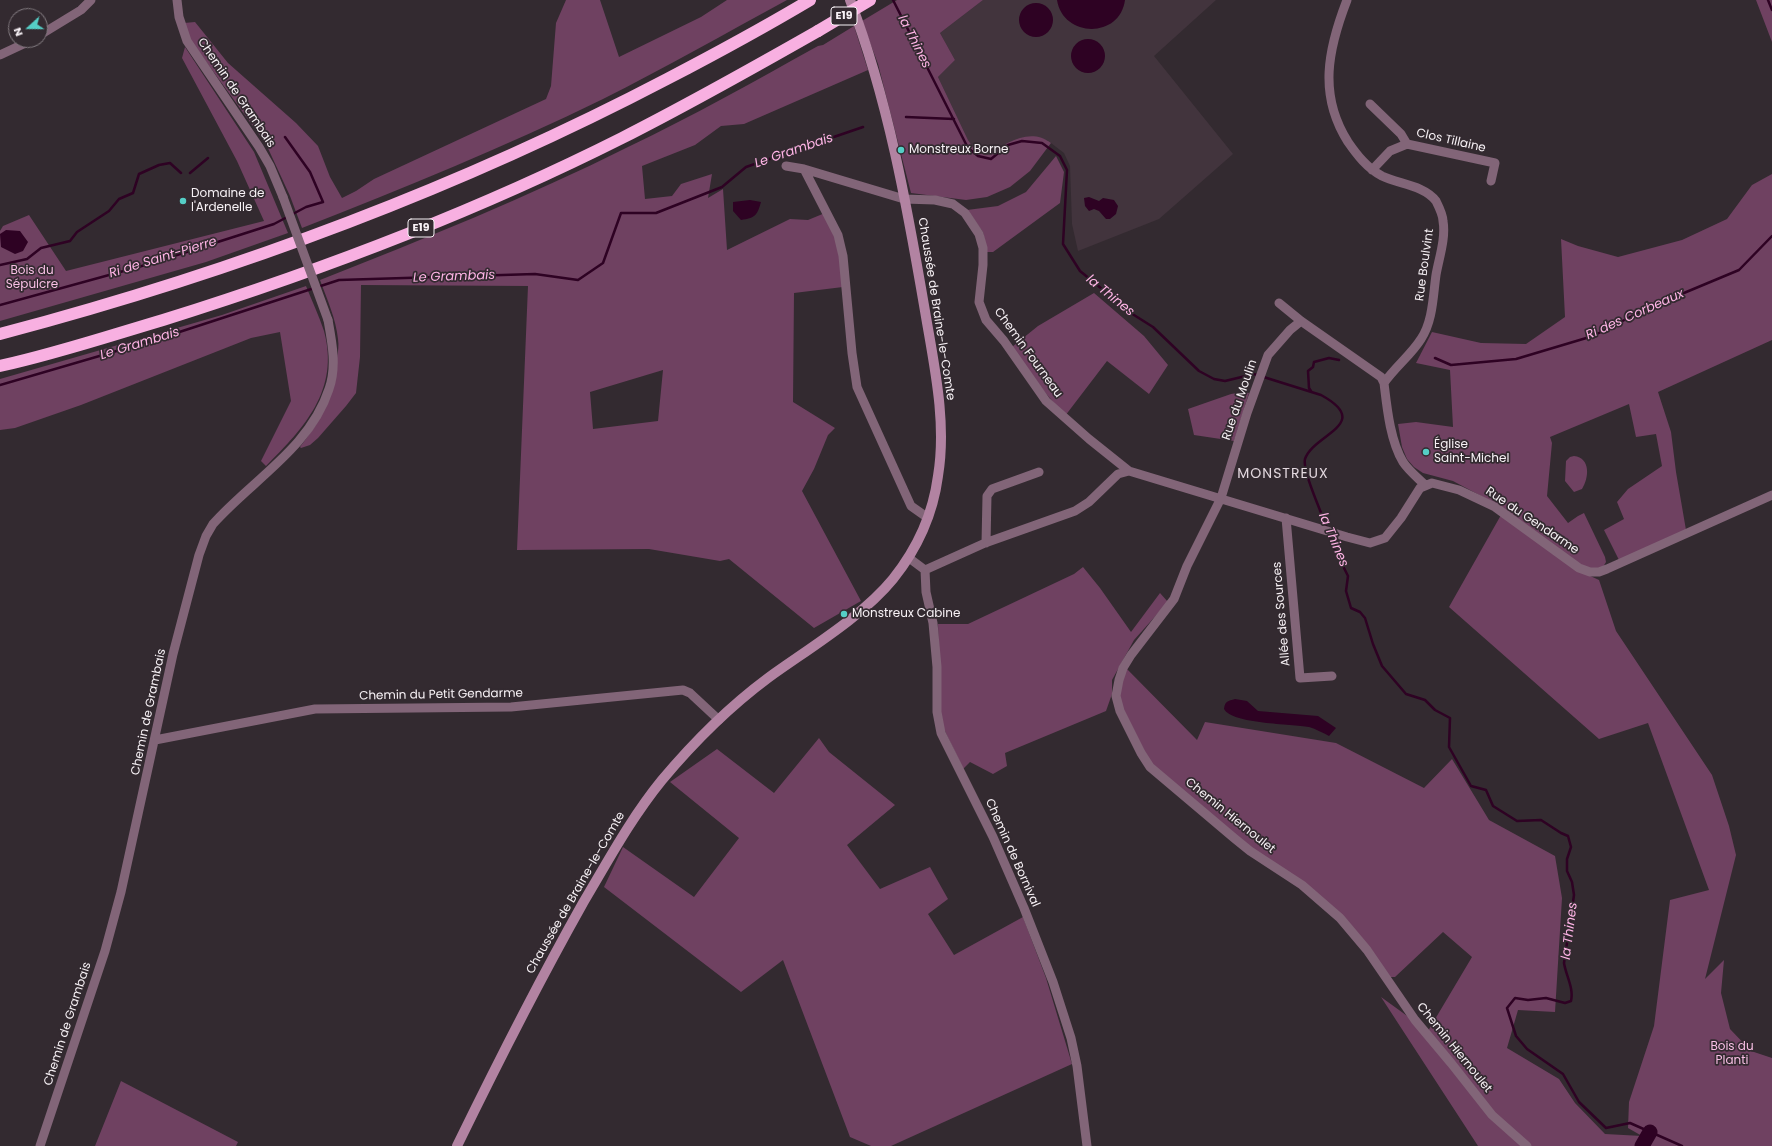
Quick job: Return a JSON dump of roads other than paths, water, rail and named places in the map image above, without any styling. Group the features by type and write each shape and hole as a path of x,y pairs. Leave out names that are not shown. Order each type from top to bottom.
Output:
{"highway":[{"name":"E19","path":"0,366 115,334 221,302 328,265 420,229 622,138 723,85 818,32 870,0"},
{"name":"E19","path":"0,334 109,304 212,272 408,200 507,157 609,110 706,59 808,1"}],"main road":[{"name":"Chaussée de Braine-le-Comte","path":"457,1146 522,1014 617,845 661,782 689,750 719,720 764,681 865,607 886,587 909,558 928,518 935,497 941,448 941,425 933,359 904,199 886,114 863,33 850,0"}],"street":[{"path":"48,30 81,10 91,0"},
{"name":"Chemin de Grambais","path":"40,1146 105,951 121,892 175,647 199,555 206,536 223,513 278,464 319,412 330,388 333,365 333,343 328,320 283,197 270,166 259,147 186,41 178,17 178,0"},
{"name":"Rue Boulvint","path":"1347,0 1332,50 1329,67 1328,87 1332,108 1340,128 1360,158 1372,170 1430,195 1436,201 1444,220 1440,255 1428,324 1421,340 1384,383"},
{"path":"0,55 15,48"},
{"name":"Clos Tillaine","path":"1370,104 1401,134 1407,144"},
{"name":"Clos Tillaine","path":"1372,170 1390,151 1407,144 1495,163 1491,181"},
{"path":"786,166 904,199"},
{"path":"804,170 838,235 843,256 852,353 857,387 911,506 928,518"},
{"name":"Chemin Fourneau","path":"904,199 935,200 953,204 965,213 980,234 983,248 983,265 979,302 986,320 1004,341 1046,401 1129,471"},
{"path":"909,558 925,570 986,543 1075,510 1089,502 1118,474 1129,471 1364,542 1378,541 1385,538 1402,518 1420,488 1425,485 1404,464 1398,453 1384,383 1381,377 1301,322 1279,303"},
{"name":"Rue du Moulin","path":"1221,498 1247,413 1268,355 1301,322"},
{"path":"986,543 987,496 992,489 1039,472"},
{"name":"Rue du Gendarme","path":"1425,485 1432,483 1444,485 1495,507 1574,565 1590,572 1599,572 1607,569 1772,495"},
{"name":"Chemin Hiernoulet","path":"1221,498 1190,560 1174,599 1142,640 1123,668 1117,686 1116,696 1120,711 1141,753 1150,767 1234,838 1308,890 1340,918 1368,950 1415,1020 1492,1115 1527,1146"},
{"name":"Allée des Sources","path":"1286,518 1300,678 1332,676"},
{"name":"Chemin de Bornival","path":"925,570 926,592 933,624 937,667 937,712 941,733 993,837 1024,908 1053,982 1071,1038 1078,1066 1087,1146"},
{"name":"Chemin du Petit Gendarme","path":"155,740 315,709 510,707 683,690 690,693 719,720"}],"waterway":[{"name":"la Thines","path":"893,0 968,148 978,156 991,159 1008,145 1022,141 1042,143 1060,156 1067,170 1063,244 1080,271 1134,315 1153,327 1199,371 1214,379 1225,381 1254,374 1321,395 1336,405 1342,414 1341,421 1336,428 1310,450 1305,459 1305,465 1310,483 1327,529"},
{"name":"Ri des Corbeaux","path":"1768,0 1772,10"},
{"name":"Le Grambais","path":"906,117 954,119"},
{"name":"Le Grambais","path":"0,385 161,338 339,280 535,274 578,280 603,263 621,213 656,213 722,187 746,167 863,127"},
{"name":"Ri de Saint-Pierre","path":"0,305 149,264 274,224 306,207 323,202 310,172 285,137"},
{"path":"190,173 208,158"},
{"path":"0,265 27,259 41,248 70,241 77,232 109,211 119,199 133,193 139,174 159,165 170,163 181,173"},
{"name":"Ri des Corbeaux","path":"1435,358 1451,365 1516,359 1593,336 1648,308 1739,270 1772,236"},
{"name":"Ri des Corbeaux","path":"1311,391 1309,388 1308,371 1313,367 1314,362 1329,358 1339,360"},
{"name":"la Thines","path":"1329,534 1333,546 1348,576 1346,591 1351,608 1360,612 1365,618 1382,666 1406,694 1425,700 1435,710 1450,718 1449,747 1471,786 1486,790 1493,806 1517,821 1541,820 1568,836 1571,847 1567,859 1567,871 1572,882 1574,895 1564,963 1571,987 1571,1001 1565,1003 1546,998 1528,1000 1515,998 1507,1008 1516,1036 1527,1049 1563,1074 1579,1102 1606,1128 1630,1123 1682,1146"},
{"path":"1642,1146 1650,1132"}],"place":[{"name":"Monstreux Borne","path":"901,150"},
{"name":"Domaine de l'Ardenelle","path":"183,201"},
{"name":"Église Saint-Michel","path":"1426,452"},
{"name":"Monstreux Cabine","path":"844,614"}],"district":[{"name":"MONSTREUX","path":"1283,474"}],"park label":[{"name":"Bois du Sépulcre","path":"32,278"},
{"name":"Bois du Planti","path":"1732,1054"}]}
